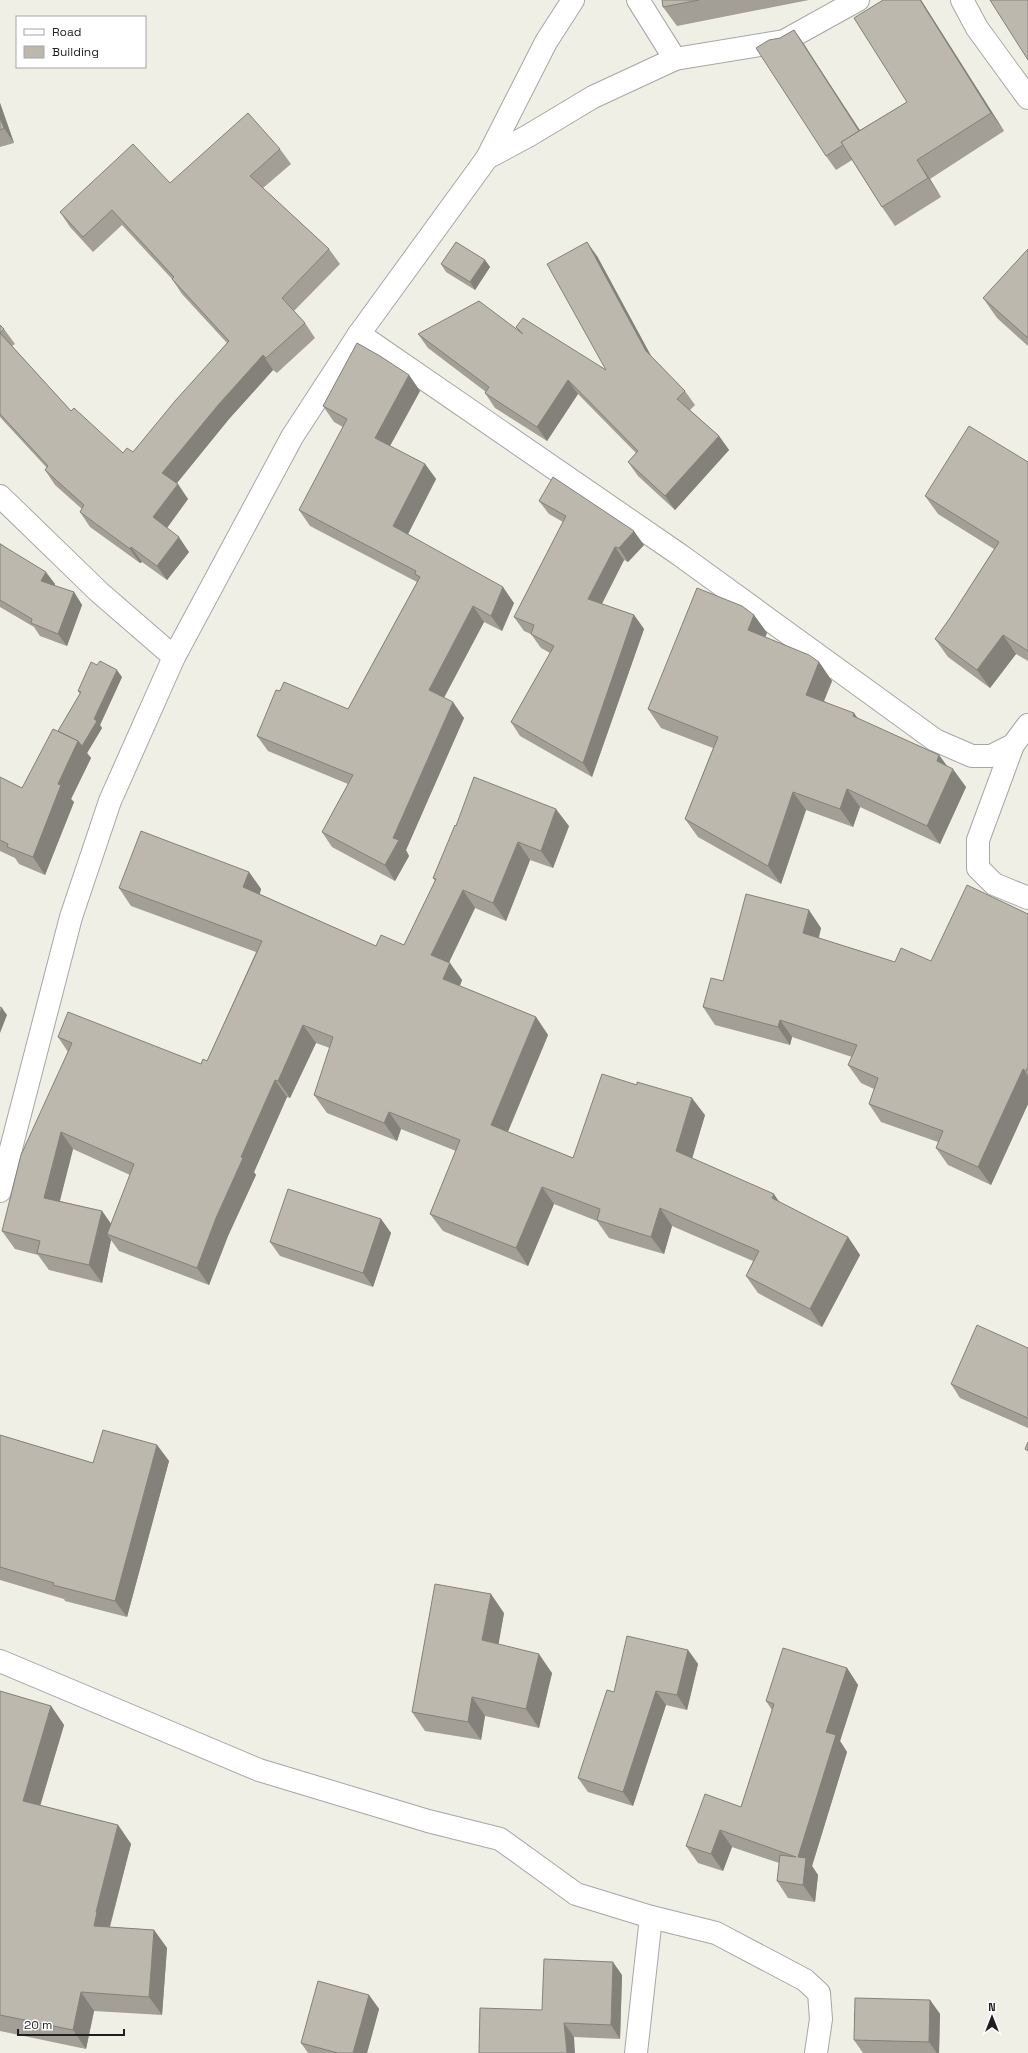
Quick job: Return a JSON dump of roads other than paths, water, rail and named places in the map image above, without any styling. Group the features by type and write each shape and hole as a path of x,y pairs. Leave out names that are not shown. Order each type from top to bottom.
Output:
{"street":[{"path":"0,1191 71,917 110,800 174,658 292,437 359,334 487,158 546,42 573,0"},
{"path":"638,0 675,59"},
{"path":"487,158 528,136 593,97 675,59 784,41 858,0"},
{"path":"962,0 977,28 1028,98"},
{"path":"359,334 680,555 935,740 972,756 991,756 1013,745"},
{"path":"0,496 99,592 174,658"},
{"path":"1028,725 1013,745 978,840 978,868 994,884 1028,898"},
{"path":"0,1661 259,1770 428,1821 500,1839 576,1894 651,1917 716,1933 805,1980 819,1993 820,2019 816,2053"},
{"path":"636,2053 651,1917"}]}
